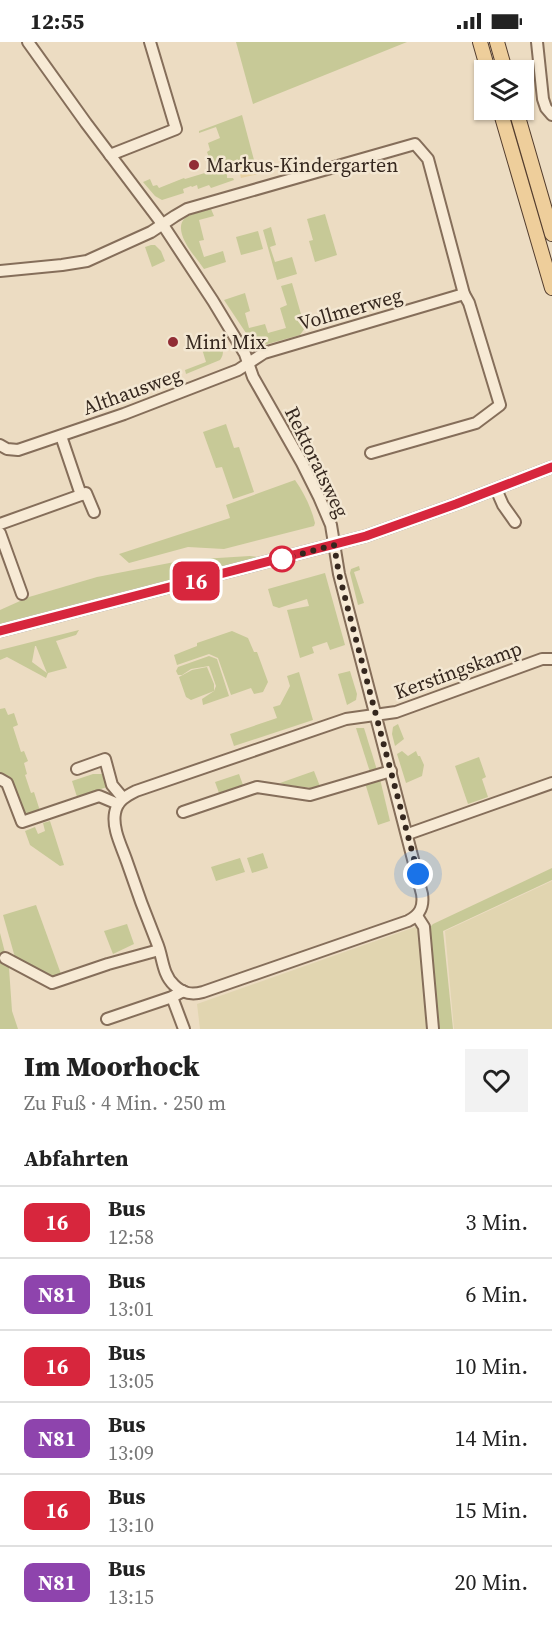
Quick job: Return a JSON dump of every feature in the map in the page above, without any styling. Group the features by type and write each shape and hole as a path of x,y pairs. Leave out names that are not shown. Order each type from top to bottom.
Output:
{"main road":[{"path":"480,42 485,60"},
{"path":"496,42 502,60"},
{"path":"503,120 552,288"},
{"path":"519,120 552,234"}],"street":[{"name":"Rektoratsweg","path":"28,42 163,225 224,319 245,354 253,377 302,463 331,525 339,574 354,611 376,716 423,898 422,909 417,916 424,927 434,1029"},
{"path":"110,155 176,129 150,42"},
{"path":"537,42 543,99 552,115"},
{"path":"0,271 87,261 140,237 196,206 415,144 428,159 464,294 469,303 500,405 476,423 371,453"},
{"name":"Vollmerweg","path":"248,363 264,353 464,294"},
{"name":"Althausweg","path":"0,458 3,447 18,450 61,436 178,394 238,370 248,363"},
{"path":"61,436 81,495"},
{"path":"0,631 366,536 552,467"},
{"path":"496,489 503,505 515,522"},
{"path":"0,524 86,493 94,512"},
{"path":"0,533 22,594"},
{"name":"Kerstingskamp","path":"121,801 145,788 346,719 396,712 542,659 552,659"},
{"path":"77,769 105,759 112,785 121,801"},
{"path":"183,812 257,787 310,795 391,771"},
{"path":"0,779 7,783 22,822 99,796 121,801"},
{"path":"408,834 552,783"},
{"path":"121,801 115,815 116,830 168,978 177,994 184,1029"},
{"path":"107,1019 177,994 203,992 417,916"},
{"path":"5,958 52,983 146,952 159,950"}],"shaded area":[{"path":"552,881 552,1029 454,1029 445,931"},
{"path":"418,926 427,1029 200,1029 197,1004"}],"green space":[{"path":"236,42 407,42 253,104"},
{"path":"242,115 254,160 232,166 233,172 227,172 227,178 234,180 211,188 209,185 198,189 197,185 191,186 183,189 184,193 162,200 155,196 143,182 150,179 153,186 157,185 159,188 208,172 211,163 207,152 210,150 208,143 220,138 216,127 199,133 199,131"},
{"path":"211,209 214,216 199,220 204,240 199,241 204,257 223,251 226,262 204,269 186,243 181,228 188,216"},
{"path":"325,214 337,255 315,262 309,241 313,240 307,219"},
{"path":"271,227 276,245 270,247 275,262 292,257 297,274 277,280 263,230"},
{"path":"258,231 263,249 241,255 236,237"},
{"path":"155,245 161,251 165,261 152,267 145,247"},
{"path":"292,283 305,328 300,335 264,345 254,345 224,300 245,293 250,311 245,313 249,328 265,324 268,333 286,328 280,308 287,305 281,286"},
{"path":"219,342 223,351 220,360 186,374 185,370 206,362 202,349"},
{"path":"226,424 234,448 239,447 254,492 233,499 222,467 216,468 203,432"},
{"path":"295,480 309,506 314,526 224,549 188,547 129,563 119,554 230,518 226,505"},
{"path":"258,557 254,561 0,625 0,610 29,597 97,577 185,560"},
{"path":"359,566 360,570 354,572 364,603 358,605 350,573 351,569"},
{"path":"325,573 345,645 330,650 327,642 312,647 314,653 300,658 287,610 309,606 307,599 279,608 273,606 268,589"},
{"path":"79,630 76,635 56,641 67,668 48,673 46,678 7,657 0,660 0,650","holes":["36,646 47,673 32,662"]},
{"path":"232,631 248,638 254,652 257,652 268,682 263,692 254,694 251,688 231,695 218,658 209,654 177,665 174,655 197,646 197,643"},
{"path":"209,656 217,659 229,696 203,705 202,699 214,691 216,686 209,666 191,669 182,675 178,675 176,671 178,667"},
{"path":"207,667 214,684 214,691 191,700 186,697 179,677 192,670"},
{"path":"350,671 357,694 356,700 347,705 338,674"},
{"path":"299,672 313,720 234,746 230,734 277,718 273,707 280,705 290,686 287,676"},
{"path":"5,708 8,715 14,713 18,725 13,727 21,752 24,751 28,761 24,763 27,774 25,775 40,811 17,818 0,780 0,709"},
{"path":"398,724 404,739 395,746 392,734 393,727"},
{"path":"356,728 364,728 377,770 370,772"},
{"path":"402,751 408,756 416,751 424,765 422,776 406,783 397,754"},
{"path":"479,757 486,777 482,779 488,797 468,804 455,766"},
{"path":"314,771 321,789 280,783"},
{"path":"93,774 102,774 107,787 77,797 72,781"},
{"path":"239,774 243,785 219,793 215,782"},
{"path":"380,779 390,821 378,825 365,783"},
{"path":"50,821 64,865 60,866 30,845 25,831 35,827 38,834 45,831 43,823"},
{"path":"263,853 268,868 252,873 247,858"},
{"path":"240,858 245,872 216,881 211,867"},
{"path":"552,868 552,880 443,931 453,1029 436,1029 428,929 433,924"},
{"path":"36,905 61,974 50,978 16,961 3,915"},
{"path":"127,924 134,944 113,954 104,931"},
{"path":"0,933 9,968 12,1011 18,1029 0,1029"}],"sand":[{"path":"254,160 258,174 241,178 238,165"}],"bus line":[{"name":"16","path":"0,631 366,536 552,467"}],"place":[{"name":"Markus-Kindergarten","path":"194,165"},
{"name":"Mini Mix","path":"173,342"}],"route":[{"path":"282,559 334,545 339,574 418,874"}]}
